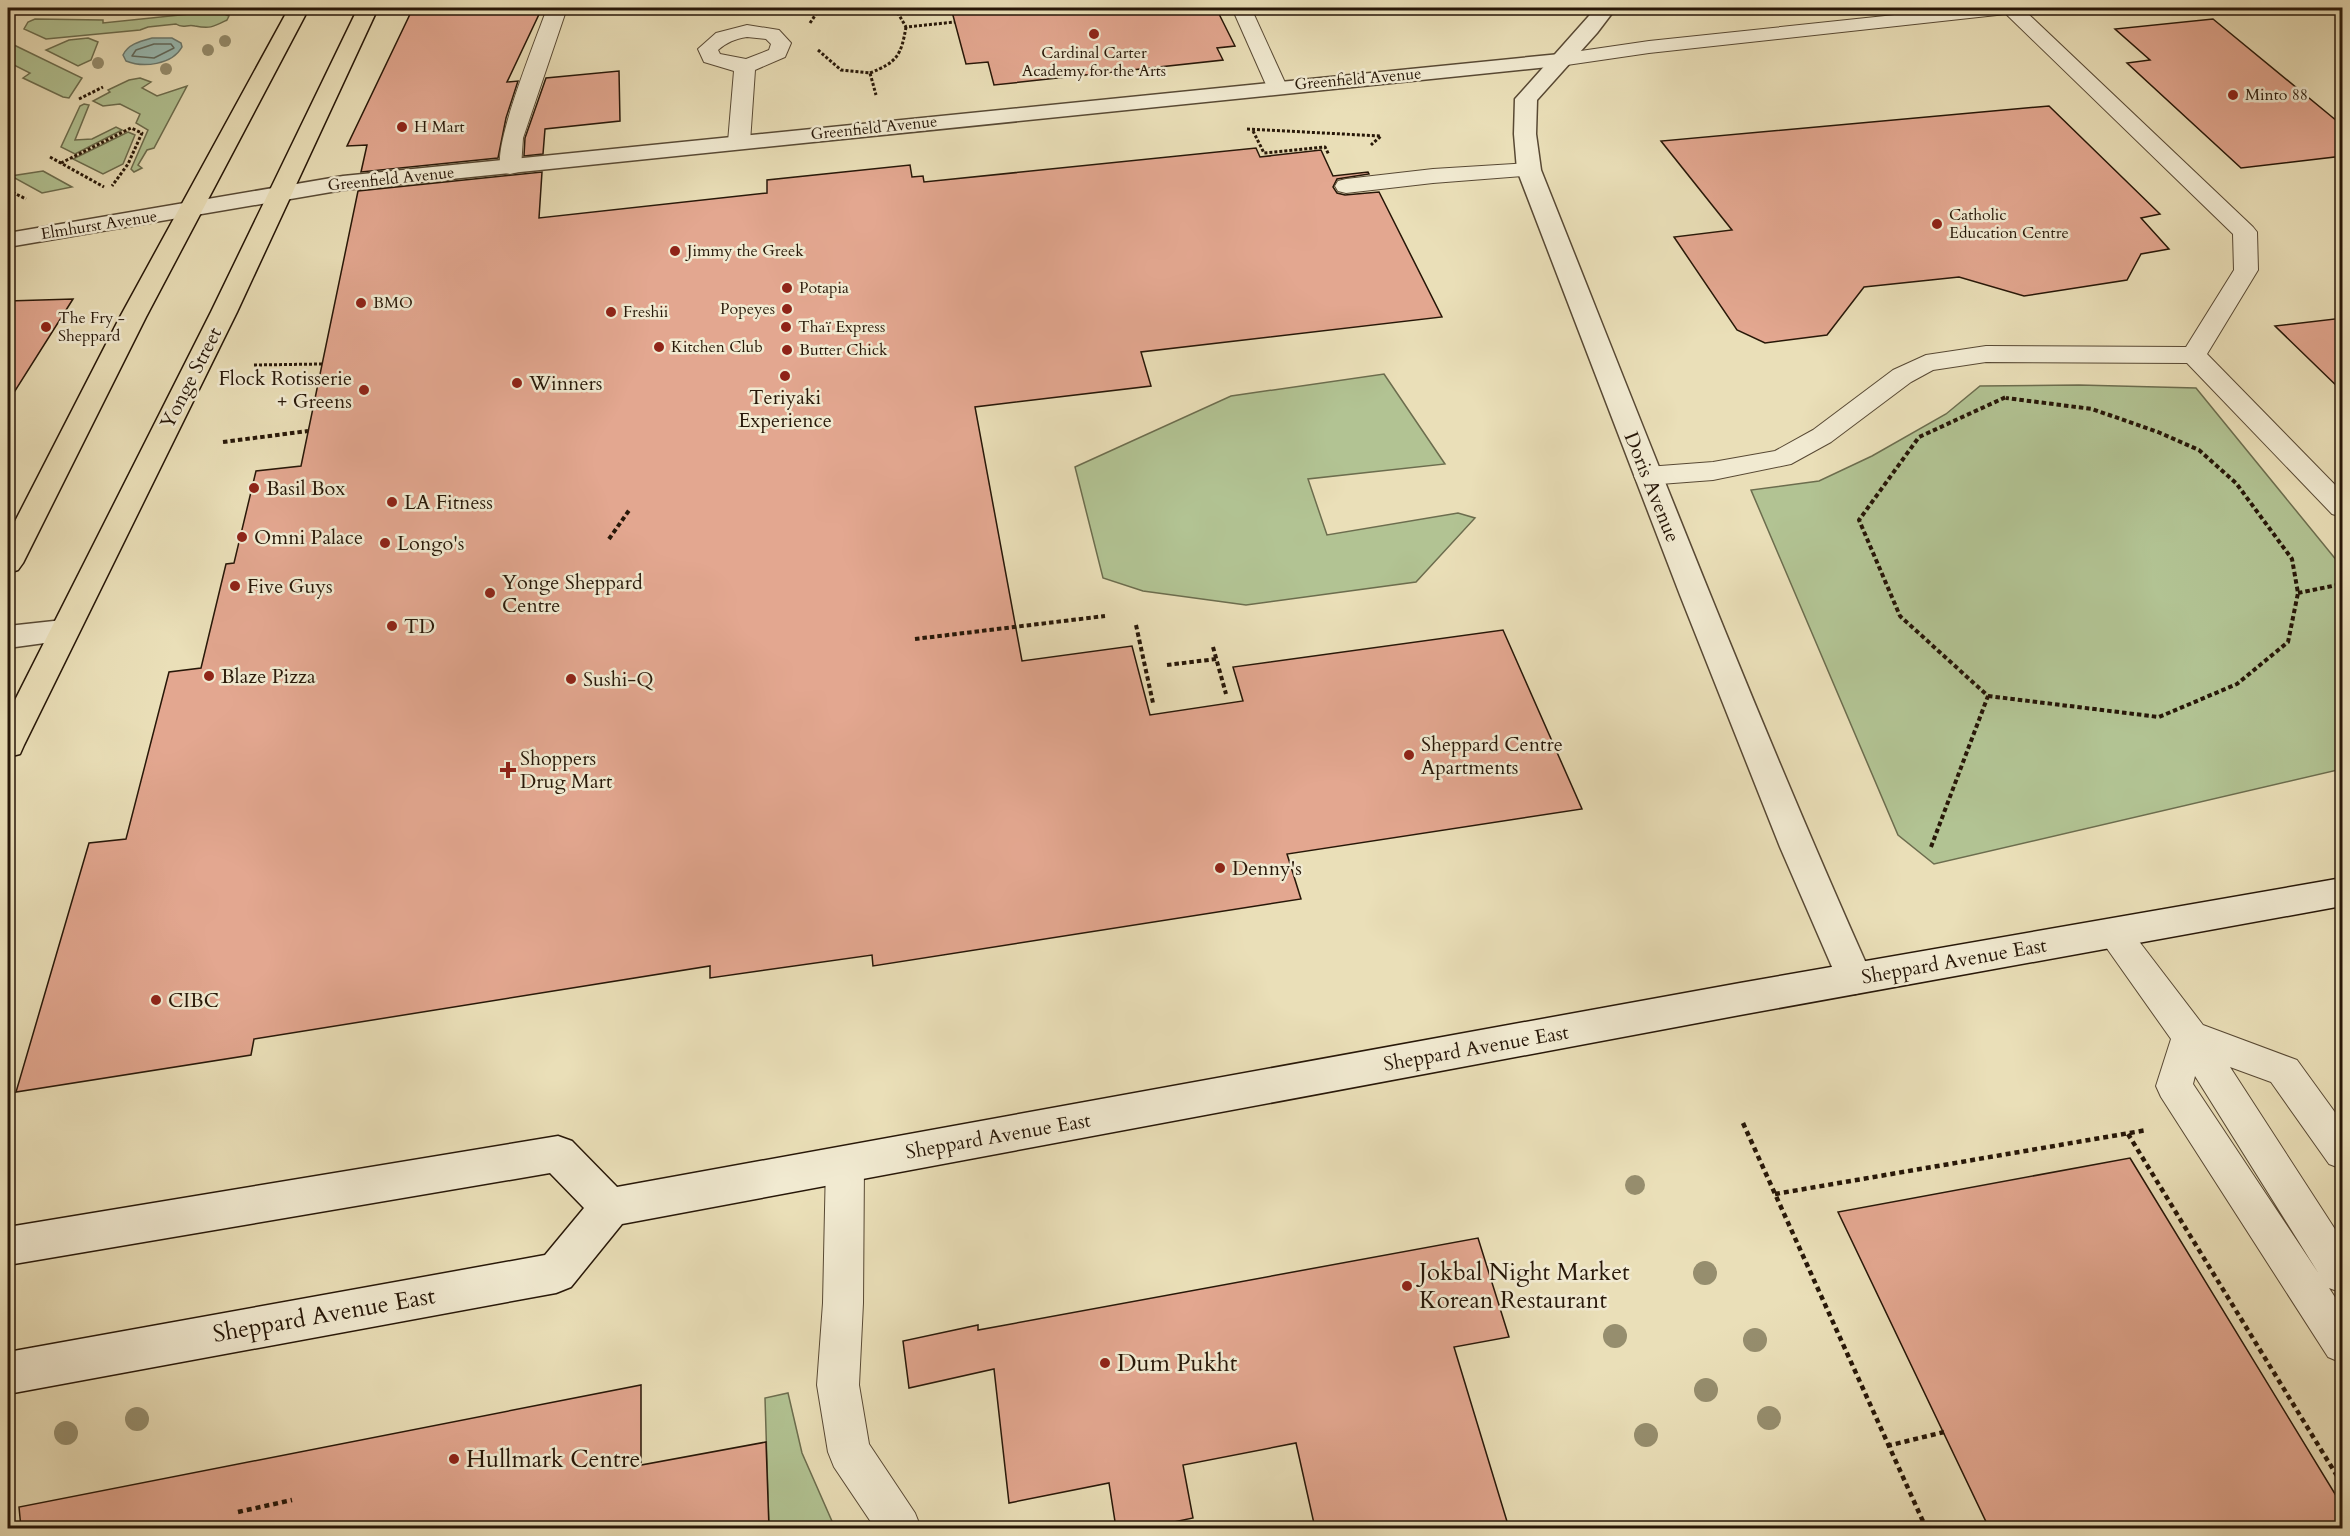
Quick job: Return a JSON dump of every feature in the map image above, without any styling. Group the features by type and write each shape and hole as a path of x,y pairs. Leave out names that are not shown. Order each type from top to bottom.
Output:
{"main road":[{"path":"8,563 133,317 299,8"},
{"name":"Yonge Street","path":"8,745 224,312 368,8"}],"street":[{"name":"Doris Avenue","path":"1606,8 1590,29 1526,99 1525,134 1529,170 1647,476 1797,848 1855,979"},
{"name":"Greenfield Avenue","path":"191,210 343,183 739,141 1560,60"},
{"name":"Elmhurst Avenue","path":"8,240 191,210"},
{"path":"8,638 63,631"},
{"name":"Sheppard Avenue East","path":"8,1373 556,1273 610,1206 2343,892"},
{"path":"8,1246 558,1154 610,1206"}],"lane":[{"path":"510,167 512,138 557,8"},
{"path":"1241,8 1277,87"},
{"path":"1560,60 1660,46 2011,8 2245,232 2246,270 2194,356"},
{"path":"739,141 745,66"},
{"path":"1346,186 1433,176 1529,170"},
{"path":"1647,476 1713,471 1782,458 1822,436 1902,376 1926,363 1986,354 2194,356 2343,508"},
{"path":"2113,933 2190,1036 2343,1274"},
{"path":"2190,1036 2174,1086 2343,1343"},
{"path":"2190,1036 2284,1071 2343,1152"},
{"path":"845,1164 843,1303 838,1385 849,1452 900,1528"}],"path":[{"path":"806,30 820,8"},
{"path":"815,46 820,54 841,70 870,73 894,63 903,49 906,27 895,8"},
{"path":"906,27 955,22"},
{"path":"870,73 877,98"},
{"path":"79,99 103,87"},
{"path":"50,157 109,190 128,164 142,132 131,128 61,163"},
{"path":"1242,129 1381,136 1364,152"},
{"path":"1253,130 1264,153 1325,147 1332,162"},
{"path":"8,190 32,202"},
{"path":"1986,354 2006,398"},
{"path":"254,365 322,364"},
{"path":"2006,398 2092,409 2158,432 2199,450 2236,483 2292,559 2298,593 2288,642 2237,684 2159,717 1988,696 1900,616 1859,520 1919,437 2006,398"},
{"path":"223,442 308,431"},
{"path":"609,539 630,509"},
{"path":"2298,593 2343,584"},
{"path":"915,639 1104,616"},
{"path":"1136,625 1153,703"},
{"path":"1213,647 1226,694"},
{"path":"1167,665 1216,658"},
{"path":"1931,847 1988,696"},
{"path":"2338,1004 2343,1008"},
{"path":"1775,1194 2197,1121"},
{"path":"1743,1123 1926,1528"},
{"path":"2128,1134 2343,1484"},
{"path":"1887,1446 1944,1432"},
{"path":"238,1512 292,1500"}],"green space":[{"path":"209,12 229,16 227,20 208,27 176,24 140,30 46,39 24,29 28,22 35,19 103,20 103,23"},
{"path":"88,38 98,42 91,60 78,66 46,50 69,40"},
{"path":"14,45 82,78 69,98 23,78 30,73 8,62 8,48"},
{"path":"140,78 151,82 142,88 157,96 187,86 154,148 147,150 138,165 142,168 134,172 131,169 148,130 136,123 140,114 120,104 103,106 93,101 110,92 108,90 129,80"},
{"path":"89,105 75,140 92,139 116,127 122,130 75,154 61,147 80,106"},
{"path":"128,132 135,135 123,164 103,174 73,159"},
{"path":"43,171 72,187 42,193 11,176"},
{"path":"1384,374 1445,464 1308,479 1327,535 1458,513 1475,518 1416,582 1246,605 1143,591 1103,578 1075,467 1231,396"},
{"path":"2079,385 2196,388 2342,567 2342,769 1934,864 1898,835 1751,490 1819,481 1872,456 1946,414 1980,386"},
{"path":"788,1393 802,1453 835,1528 769,1528 765,1398"}],"water":[{"path":"152,38 172,38 181,43 182,47 171,58 157,63 141,64 126,61 123,55 128,48"}],"building":[{"path":"413,8 542,8 507,82 518,81 506,118 498,158 361,172 367,145 347,146"},
{"name":"Cardinal Carter Academy for the Arts","path":"951,8 1216,8 1235,46 1217,48 1223,60 994,85 988,62 966,64"},
{"name":"Minto 88","path":"2213,19 2343,126 2343,156 2241,168 2127,63 2150,60 2115,29"},
{"path":"619,71 620,121 545,129 543,154 524,156 525,138 546,78"},
{"name":"Catholic Education Centre","path":"2049,106 2160,214 2141,218 2169,249 2141,254 2127,280 2024,296 1959,277 1864,287 1827,335 1765,343 1737,330 1674,237 1732,230 1661,141"},
{"name":"Yonge Sheppard Centre","path":"1256,148 1260,157 1321,150 1333,176 1368,172 1369,174 1337,179 1333,187 1337,193 1345,195 1379,192 1442,317 1141,352 1151,386 975,407 1022,661 1132,646 1150,715 1243,701 1233,667 1503,630 1582,809 1287,854 1301,899 873,966 872,955 710,978 710,966 254,1039 251,1055 16,1092 89,843 126,839 169,672 201,668 226,564 234,563 256,471 301,466 358,191 542,172 539,218 767,193 767,180 910,165 912,177 923,176 924,182"},
{"path":"73,299 8,402 8,301"},
{"path":"2343,318 2343,392 2275,326"},
{"path":"2130,1158 2343,1507 2343,1528 1989,1528 1838,1212"},
{"path":"1478,1238 1509,1337 1454,1347 1509,1528 1315,1528 1296,1443 1183,1465 1193,1518 1145,1528 1116,1528 1109,1483 1009,1503 994,1369 909,1388 903,1341 978,1325 978,1330"},
{"name":"Hullmark Centre","path":"641,1385 641,1465 766,1442 769,1528 21,1528 19,1507"}],"place":[{"name":"Cardinal Carter Academy for the Arts","path":"1094,34"},
{"name":"Minto 88","path":"2233,95"},
{"name":"H Mart","path":"402,127"},
{"name":"Catholic Education Centre","path":"1937,224"},
{"name":"Jimmy the Greek","path":"675,251"},
{"name":"Potapia","path":"787,288"},
{"name":"BMO","path":"361,303"},
{"name":"Popeyes","path":"787,309"},
{"name":"Freshii","path":"611,312"},
{"name":"The Fry - Sheppard","path":"46,327"},
{"name":"Thaï Express","path":"786,327"},
{"name":"Kitchen Club","path":"659,347"},
{"name":"Butter Chick","path":"787,350"},
{"name":"Teriyaki Experience","path":"785,376"},
{"name":"Winners","path":"517,383"},
{"name":"Flock Rotisserie + Greens","path":"364,390"},
{"name":"Basil Box","path":"254,488"},
{"name":"LA Fitness","path":"392,502"},
{"name":"Omni Palace","path":"242,537"},
{"name":"Longo's","path":"385,543"},
{"name":"Five Guys","path":"235,586"},
{"name":"Yonge Sheppard Centre","path":"490,593"},
{"name":"TD","path":"392,626"},
{"name":"Blaze Pizza","path":"209,676"},
{"name":"Sushi-Q","path":"571,679"},
{"name":"Sheppard Centre Apartments","path":"1409,755"},
{"name":"Shoppers Drug Mart","path":"508,770"},
{"name":"Denny's","path":"1220,868"},
{"name":"CIBC","path":"156,1000"},
{"name":"Jokbal Night Market Korean Restaurant","path":"1407,1286"},
{"name":"Dum Pukht","path":"1105,1363"},
{"name":"Hullmark Centre","path":"454,1459"}]}
